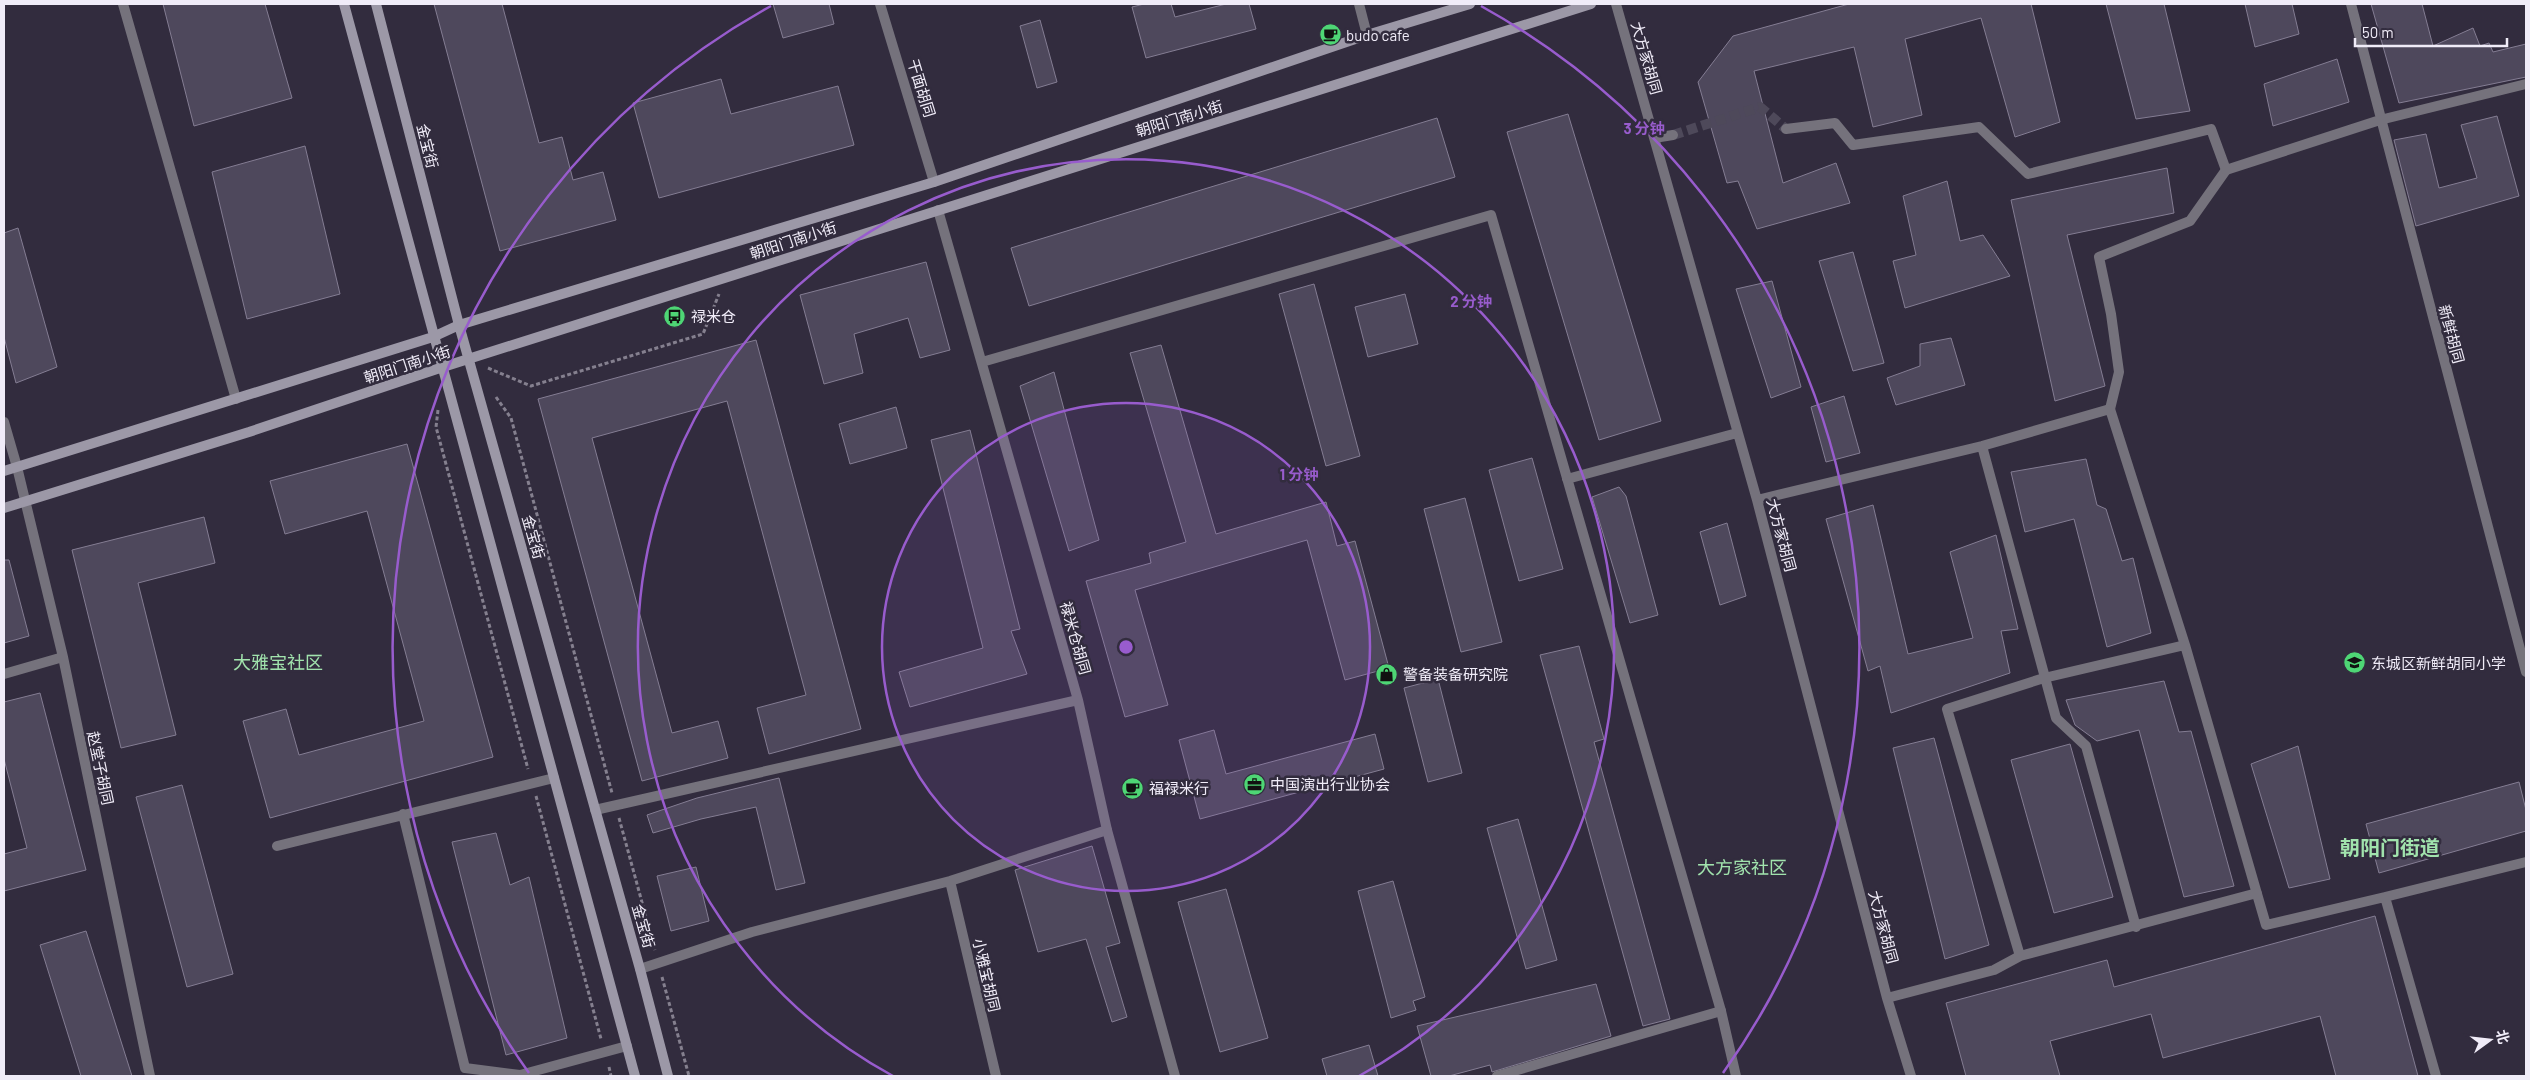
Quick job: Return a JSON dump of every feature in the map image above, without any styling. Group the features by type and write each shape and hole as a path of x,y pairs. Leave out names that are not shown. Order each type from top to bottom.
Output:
{"main road":[{"path":"344,4 635,1076"},
{"name":"金宝街","path":"376,4 459,325 640,969 668,1076"},
{"name":"朝阳门南小街","path":"4,471 433,337 459,325 934,182 1367,35 1470,4"},
{"name":"朝阳门南小街","path":"4,508 249,432 443,367 1591,4"}],"street":[{"path":"122,4 236,399"},
{"name":"干面胡同","path":"880,4 934,182"},
{"path":"1358,4 1367,35"},
{"name":"大方家胡同","path":"1616,4 1757,500 1887,998 1911,1076"},
{"name":"新鲜胡同","path":"2351,4 2526,672"},
{"path":"2526,84 2380,120 2226,170 2190,221 2099,257 2111,314 2119,372 2110,409 2185,645 2266,925 2526,862"},
{"path":"1786,129 1835,123 1853,145 1979,127 2028,174 2211,129 2226,170"},
{"path":"1654,138 1673,135"},
{"name":"禄米仓胡同","path":"938,210 1078,700 1107,830 1175,1076"},
{"path":"982,362 1491,215 1721,1011 1736,1076"},
{"path":"1757,500 1982,446 2110,409"},
{"name":"赵堂子胡同","path":"4,422 17,467 63,657 150,1076"},
{"path":"1567,479 1737,433"},
{"path":"1982,446 2056,718 2086,746 2136,927"},
{"path":"2020,956 1947,709 2044,678 2185,645"},
{"path":"4,674 63,657"},
{"path":"595,810 1078,700"},
{"path":"277,846 554,778"},
{"path":"402,814 465,1068 520,1075 627,1046"},
{"path":"640,969 752,932 950,881 1107,830"},
{"name":"小雅宝胡同","path":"950,881 996,1076"},
{"path":"1887,998 1994,970 2020,956 2136,927 2257,893"},
{"path":"2385,897 2436,1076"},
{"path":"1497,1076 1721,1011"}],"path":[{"path":"469,360 531,386 703,334 726,277"},
{"path":"490,389 511,418 689,1076"},
{"path":"439,401 436,427 611,1076"}],"building":[{"path":"163,4 265,4 292,98 194,126"},
{"path":"434,4 502,4 539,143 562,137 573,180 603,172 616,220 500,251"},
{"path":"773,4 829,4 834,24 783,38"},
{"path":"1144,4 1171,4 1175,17 1226,4 1249,4 1256,29 1146,58 1132,7"},
{"path":"1849,4 2031,4 2060,122 2015,137 1981,18 1905,39 1922,115 1873,127 1854,47 1754,71 1783,183 1836,163 1850,203 1757,229 1738,181 1727,183 1698,82 1733,36"},
{"path":"2106,4 2164,4 2190,111 2136,119"},
{"path":"2245,4 2292,4 2299,34 2255,47"},
{"path":"2371,4 2422,4 2433,46 2473,28 2480,46 2489,43 2493,52 2526,44 2526,77 2399,103"},
{"path":"1040,20 1057,82 1037,88 1020,26"},
{"path":"2337,59 2349,102 2273,126 2264,84"},
{"path":"721,79 731,114 838,86 854,145 659,198 633,103"},
{"path":"1568,114 1661,421 1599,440 1507,132"},
{"path":"2497,116 2519,196 2416,226 2394,140 2426,134 2439,188 2477,178 2461,125"},
{"path":"1437,118 1455,177 1029,306 1011,248"},
{"path":"305,146 340,294 247,319 212,172"},
{"path":"2167,168 2174,213 2067,235 2105,386 2055,401 2011,200"},
{"path":"1947,181 1960,241 1983,235 2010,276 1905,308 1893,261 1916,255 1903,196"},
{"path":"18,228 57,367 16,383 4,337 4,233"},
{"path":"1853,252 1884,363 1853,371 1819,261"},
{"path":"926,262 950,350 920,358 908,318 854,334 863,373 824,384 800,295"},
{"path":"1772,281 1801,387 1771,398 1736,289"},
{"path":"1314,284 1360,456 1326,466 1279,294"},
{"path":"1405,294 1418,344 1368,357 1355,307"},
{"path":"1951,338 1965,385 1896,405 1887,378 1920,366 1920,344"},
{"path":"756,340 861,729 769,754 757,708 806,695 727,401 592,438 672,733 718,721 728,758 642,781 538,399"},
{"path":"1161,345 1216,534 1326,502 1337,546 1355,541 1389,668 1345,680 1307,540 1135,590 1168,705 1125,717 1086,581 1151,563 1149,553 1186,542 1130,353"},
{"path":"1054,372 1099,540 1069,551 1020,386"},
{"path":"1844,396 1860,453 1826,462 1811,407"},
{"path":"896,407 907,448 850,464 839,424"},
{"path":"970,430 1020,629 1011,631 1027,674 910,707 899,672 983,648 931,440"},
{"path":"407,444 493,757 270,818 243,721 286,709 299,755 424,721 367,511 285,534 270,481"},
{"path":"1532,458 1563,569 1519,581 1489,470"},
{"path":"2086,459 2097,505 2106,509 2122,561 2133,558 2151,633 2107,647 2074,519 2025,532 2011,472"},
{"path":"1619,487 1626,496 1658,615 1630,623 1592,497"},
{"path":"1465,498 1502,642 1461,652 1424,509"},
{"path":"1873,505 1908,654 1973,638 1950,552 1996,535 2018,629 2001,631 2010,673 1891,713 1880,666 1868,671 1826,519"},
{"path":"204,517 215,563 138,583 176,735 121,748 72,550"},
{"path":"1727,523 1746,596 1720,605 1700,532"},
{"path":"4,560 9,560 29,636 4,643"},
{"path":"1579,646 1604,739 1594,742 1670,1019 1643,1026 1540,655"},
{"path":"1438,679 1462,773 1428,782 1404,688"},
{"path":"2164,681 2179,732 2191,731 2234,886 2184,897 2139,730 2097,741 2075,725 2066,700"},
{"path":"40,693 86,870 4,891 4,854 27,848 4,759 4,702"},
{"path":"1214,730 1226,774 1375,734 1384,769 1200,819 1179,740"},
{"path":"1934,738 1989,945 1945,959 1893,748"},
{"path":"2070,744 2113,897 2054,913 2011,760"},
{"path":"2298,746 2330,879 2289,888 2251,764"},
{"path":"779,778 805,883 776,890 756,807 701,819 653,833 647,815 697,798"},
{"path":"2519,782 2526,810 2526,831 2379,873 2366,824"},
{"path":"182,785 233,974 187,987 136,797"},
{"path":"1518,819 1557,960 1526,969 1487,828"},
{"path":"496,833 510,885 529,877 567,1038 506,1055 452,842"},
{"path":"1092,846 1120,943 1106,947 1127,1017 1112,1022 1086,939 1038,952 1015,870"},
{"path":"696,867 709,921 671,931 657,876"},
{"path":"1393,881 1425,997 1413,1001 1416,1010 1391,1018 1358,891"},
{"path":"1226,889 1268,1038 1220,1052 1178,902"},
{"path":"2375,916 2418,1076 2336,1076 2320,1016 2163,1058 2151,1014 2050,1041 2060,1076 1966,1076 1946,1003 2107,960 2114,987"},
{"path":"86,931 132,1076 81,1076 40,945"},
{"path":"1596,984 1611,1036 1492,1072 1490,1065 1449,1076 1431,1076 1417,1026"},
{"path":"1369,1045 1378,1076 1327,1076 1322,1059"}],"tunnel":[{"path":"1673,135 1760,107 1786,129"}],"place":[{"name":"budo cafe","path":"1330,35"},
{"name":"禄米仓","path":"675,316"},
{"name":"东城区新鲜胡同小学","path":"2355,663"},
{"name":"警备装备研究院","path":"1387,674"},
{"name":"中国演出行业协会","path":"1254,784"},
{"name":"福禄米行","path":"1133,788"}],"district":[{"name":"大雅宝社区","path":"278,662"},
{"name":"朝阳门街道","path":"2390,847"},
{"name":"大方家社区","path":"1742,867"}]}
